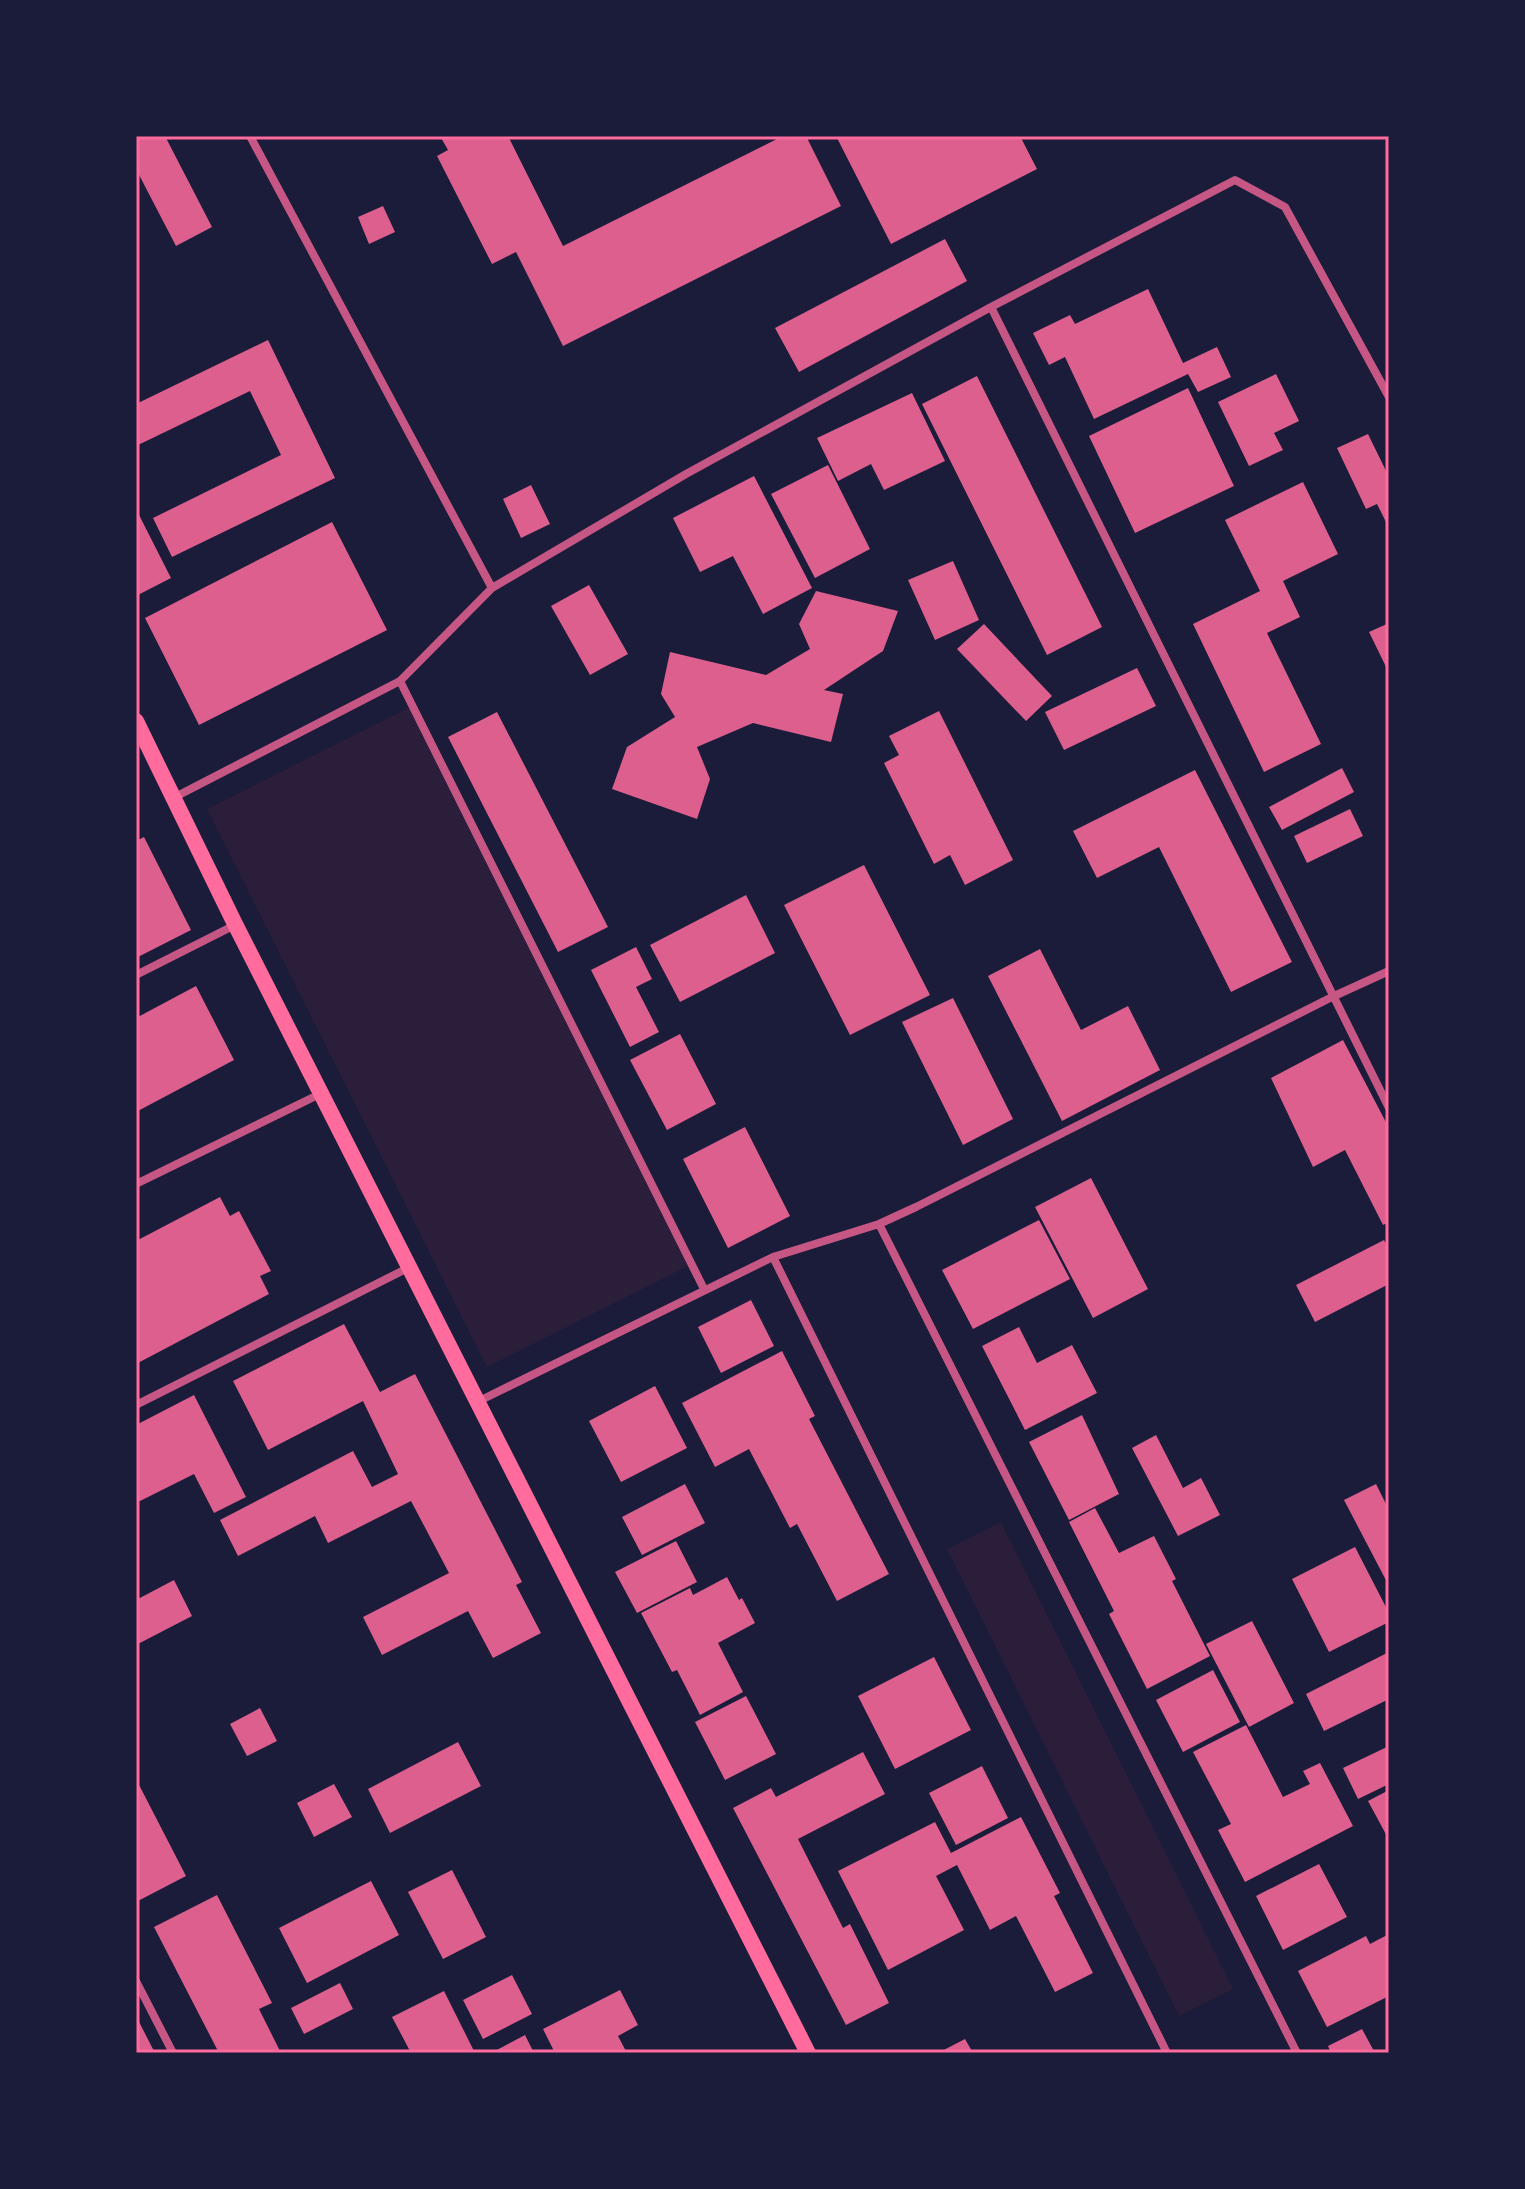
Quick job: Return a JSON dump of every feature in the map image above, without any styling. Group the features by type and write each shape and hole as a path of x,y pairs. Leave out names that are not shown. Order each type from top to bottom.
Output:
{"main road":[{"path":"136,721 235,924 808,2053"}],"street":[{"path":"250,136 492,588"},
{"path":"175,797 400,681 492,588 686,474 991,307 1235,180 1285,207 1389,397"},
{"path":"991,307 1389,1108"},
{"path":"400,681 704,1289"},
{"path":"136,975 235,924"},
{"path":"479,1401 773,1257 879,1224 1389,971"},
{"path":"136,1184 323,1093"},
{"path":"879,1224 1297,2053"},
{"path":"773,1257 1167,2053"},
{"path":"136,1405 410,1267"},
{"path":"136,1981 173,2053"}],"shaded area":[{"path":"412,706 692,1264 487,1367 207,809"},
{"path":"1001,1522 1233,1989 1179,2016 947,1549"}],"building":[{"path":"136,136 165,136 212,227 176,246 136,169"},
{"path":"440,136 508,136 563,246 783,136 806,136 841,206 563,346 516,252 492,264 437,156 448,150"},
{"path":"836,136 1020,136 1037,169 891,244"},
{"path":"383,206 395,232 369,244 358,217"},
{"path":"945,239 967,281 799,372 775,328"},
{"path":"1148,289 1183,363 1217,347 1231,377 1198,392 1188,374 1094,419 1065,357 1049,365 1033,333 1070,315 1075,324"},
{"path":"268,340 335,478 172,557 153,518 281,455 250,391 136,446 136,404"},
{"path":"1276,374 1299,421 1274,433 1283,450 1249,466 1218,402"},
{"path":"977,376 1102,627 1047,655 922,404"},
{"path":"1188,388 1234,486 1135,533 1089,436"},
{"path":"912,393 945,461 884,490 871,464 838,481 817,438"},
{"path":"1368,434 1389,477 1389,528 1377,504 1366,509 1337,448"},
{"path":"828,465 870,549 815,578 771,494"},
{"path":"754,476 812,588 763,614 733,556 700,572 673,518"},
{"path":"1303,482 1338,554 1283,581 1300,617 1267,633 1321,744 1264,772 1193,624 1260,591 1225,520"},
{"path":"531,485 550,524 521,538 503,499"},
{"path":"136,509 171,578 136,596"},
{"path":"332,522 387,630 199,725 145,618"},
{"path":"953,561 979,620 935,640 908,580"},
{"path":"589,585 628,654 590,675 551,606"},
{"path":"816,591 898,611 883,651 824,690 843,694 831,742 753,723 697,747 710,779 697,819 612,789 627,747 675,717 661,694 670,652 766,675 810,649 799,624"},
{"path":"1389,623 1389,673 1369,632"},
{"path":"984,624 1052,696 1026,721 957,649"},
{"path":"1137,668 1156,706 1064,750 1045,712"},
{"path":"939,711 1013,860 965,885 950,855 934,864 884,763 899,755 889,736"},
{"path":"497,712 608,927 558,952 448,737"},
{"path":"1342,768 1354,792 1282,830 1269,807"},
{"path":"1195,770 1292,962 1231,992 1159,847 1097,878 1073,831"},
{"path":"1350,809 1363,836 1307,863 1294,836"},
{"path":"144,837 191,930 136,958 136,841"},
{"path":"864,865 930,995 850,1035 784,905"},
{"path":"746,895 775,953 680,1002 650,945"},
{"path":"636,947 652,979 636,987 659,1032 630,1047 591,970"},
{"path":"1040,949 1081,1030 1128,1006 1160,1070 1062,1121 988,976"},
{"path":"196,986 234,1060 136,1112 136,1018"},
{"path":"953,998 1013,1119 963,1145 902,1022"},
{"path":"680,1034 716,1104 667,1130 630,1060"},
{"path":"1343,1040 1389,1128 1389,1222 1383,1225 1345,1150 1313,1167 1271,1078"},
{"path":"745,1127 790,1216 728,1248 683,1159"},
{"path":"1091,1178 1148,1289 1093,1318 1035,1207"},
{"path":"220,1197 230,1216 239,1211 271,1271 260,1276 269,1294 136,1364 136,1241"},
{"path":"1039,1220 1070,1279 973,1329 942,1270"},
{"path":"1384,1240 1389,1249 1389,1284 1315,1322 1296,1285"},
{"path":"751,1300 774,1346 721,1373 698,1327"},
{"path":"344,1324 380,1392 415,1374 522,1582 516,1585 541,1633 493,1658 468,1611 382,1655 363,1617 449,1573 411,1501 328,1543 315,1516 238,1556 220,1520 353,1451 372,1487 398,1474 363,1401 268,1450 233,1381"},
{"path":"1019,1327 1037,1363 1072,1345 1097,1393 1025,1430 982,1346"},
{"path":"782,1351 815,1416 809,1419 889,1574 837,1601 797,1524 790,1528 749,1449 715,1467 682,1403"},
{"path":"655,1386 687,1448 621,1482 589,1421"},
{"path":"194,1395 246,1497 214,1513 194,1474 136,1503 136,1425"},
{"path":"1082,1415 1119,1494 1069,1520 1029,1442"},
{"path":"1156,1435 1183,1488 1201,1478 1220,1515 1178,1536 1132,1448"},
{"path":"685,1484 705,1523 642,1555 622,1517"},
{"path":"1376,1484 1389,1510 1389,1586 1344,1500"},
{"path":"1095,1508 1119,1553 1154,1536 1176,1579 1172,1581 1210,1656 1147,1689 1109,1614 1114,1611 1069,1522"},
{"path":"676,1541 697,1582 637,1613 615,1572"},
{"path":"1355,1547 1389,1613 1389,1622 1329,1652 1292,1579"},
{"path":"727,1577 755,1623 718,1643 743,1692 700,1715 677,1670 672,1672 641,1613 690,1588 693,1595"},
{"path":"174,1580 192,1616 136,1645 136,1600"},
{"path":"1252,1621 1294,1703 1249,1727 1206,1644"},
{"path":"1389,1652 1389,1699 1324,1731 1306,1694"},
{"path":"934,1657 971,1730 895,1769 858,1696"},
{"path":"1213,1670 1240,1722 1183,1752 1156,1700"},
{"path":"746,1696 776,1754 725,1780 695,1722"},
{"path":"260,1708 277,1741 247,1756 230,1724"},
{"path":"1246,1725 1283,1797 1310,1784 1303,1771 1320,1763 1353,1826 1245,1882 1218,1830 1231,1824 1193,1752"},
{"path":"458,1742 481,1786 390,1833 368,1789"},
{"path":"1389,1746 1389,1784 1358,1799 1343,1768"},
{"path":"863,1752 885,1794 798,1839 843,1928 850,1924 889,2003 846,2025 733,1808 771,1788 776,1797"},
{"path":"982,1766 1008,1818 956,1845 929,1793"},
{"path":"136,1779 186,1876 136,1902"},
{"path":"334,1784 352,1817 314,1837 297,1803"},
{"path":"1389,1790 1389,1840 1368,1801"},
{"path":"1021,1817 1060,1893 1054,1896 1093,1973 1055,1992 1016,1916 990,1930 957,1865 936,1876 964,1930 888,1970 838,1871 935,1822 951,1853"},
{"path":"1319,1864 1347,1917 1283,1950 1256,1896"},
{"path":"452,1870 486,1937 443,1959 408,1892"},
{"path":"371,1881 399,1935 307,1983 279,1928"},
{"path":"217,1895 272,2003 259,2009 281,2053 219,2053 154,1927"},
{"path":"1389,1934 1389,1996 1327,2027 1298,1971 1366,1936 1370,1944"},
{"path":"512,1975 532,2014 483,2039 463,2000"},
{"path":"340,1983 353,2009 304,2034 291,2008"},
{"path":"620,1990 638,2025 618,2036 627,2053 555,2053 543,2029"},
{"path":"444,1991 475,2053 411,2053 392,2017"},
{"path":"136,2016 155,2053 136,2053"},
{"path":"1362,2029 1375,2053 1331,2053 1328,2046"},
{"path":"525,2035 534,2053 491,2053"},
{"path":"965,2039 973,2053 938,2053"}]}
